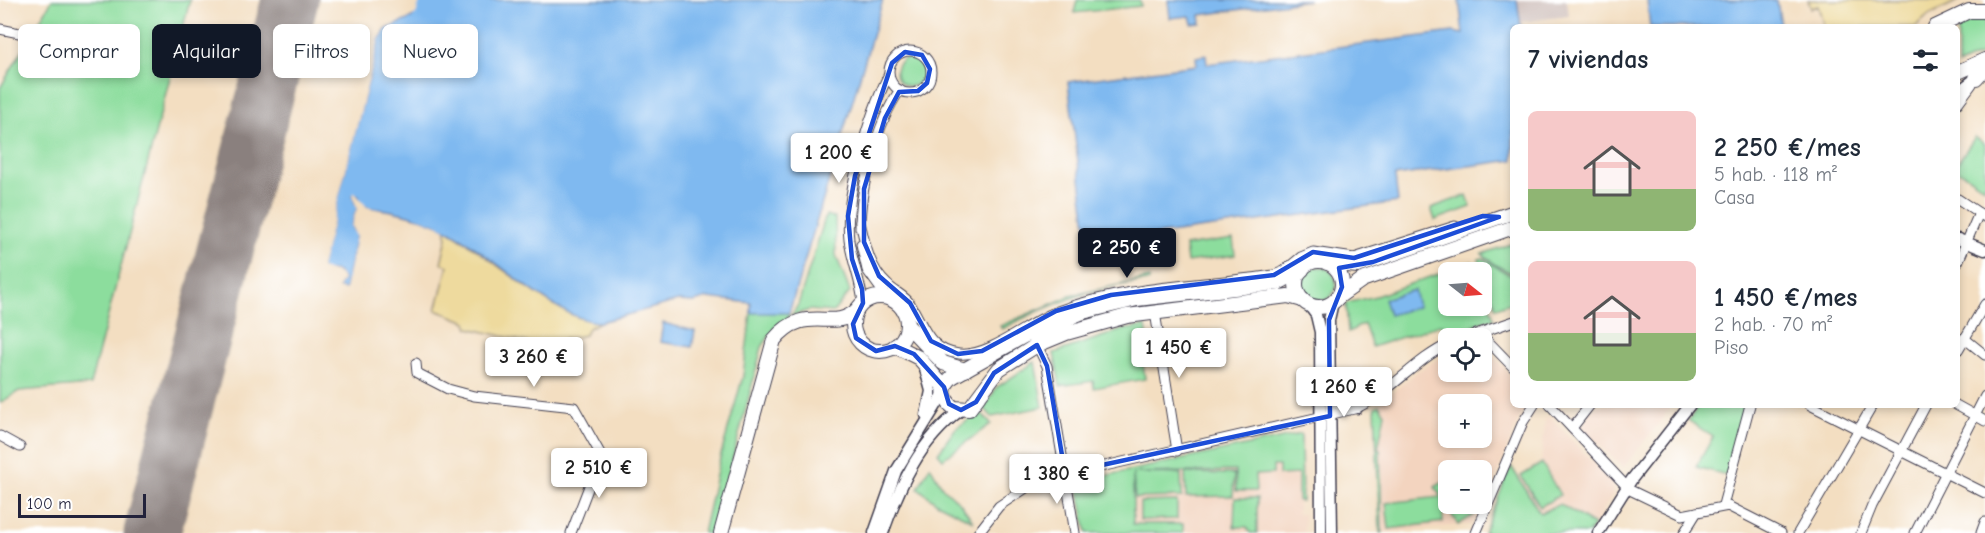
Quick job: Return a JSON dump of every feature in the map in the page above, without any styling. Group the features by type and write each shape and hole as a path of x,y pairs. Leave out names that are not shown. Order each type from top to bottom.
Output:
{"highway":[{"path":"1941,24 1969,10 1984,11"},
{"path":"1960,71 1985,60"},
{"path":"944,390 952,377 1024,336 1083,312 1137,299 1278,283 1316,262 1358,266 1510,214"},
{"path":"895,346 919,358 944,390 949,404 961,410 969,409 994,373 1038,345 1088,326 1155,312 1288,296 1323,307 1362,280 1510,228"},
{"path":"1327,263 1336,268 1341,277 1342,287 1336,299"},
{"path":"1302,270 1297,285 1305,302"},
{"path":"721,533 774,340 782,329 796,322 820,318 843,320 875,298 888,298 904,312 907,325 943,363 965,370"},
{"path":"859,307 854,331 861,344 876,351 895,346 903,337 907,325"}],"main road":[{"path":"1960,90 1980,73"},
{"path":"1962,241 1985,250"},
{"path":"1321,533 1325,417 1329,391 1329,320 1336,299"},
{"path":"1305,302 1316,315 1320,332 1332,533"},
{"path":"919,358 928,376 931,391 919,431"},
{"path":"874,533 896,471 944,390"},
{"path":"1329,391 1336,403 1357,408"},
{"path":"1598,533 1627,487 1688,408"},
{"path":"883,533 901,487 919,454 939,426 961,410"}],"street":[{"path":"0,29 18,33"},
{"path":"859,307 862,289 852,259 848,216 855,176 895,58 905,52 917,53 926,60 931,73 925,86 912,93 900,90 890,74"},
{"path":"1960,100 1980,73"},
{"path":"888,298 874,281 863,257 860,222 864,189 875,149 892,102 900,90"},
{"path":"1960,200 1982,215 1962,241"},
{"path":"860,222 864,242 879,276 910,303 920,325 931,341 944,349 964,354 989,348 1032,322 1056,311 1111,295 1274,274 1284,271 1301,257 1313,252 1353,258 1483,216 1499,218"},
{"path":"1960,347 1985,304"},
{"path":"1155,312 1177,451"},
{"path":"1492,329 1510,322"},
{"path":"1965,338 1985,355"},
{"path":"1038,345 1047,366 1075,533"},
{"path":"1492,345 1510,364"},
{"path":"978,533 990,515 1018,491 1035,482 1065,473 1177,451 1357,408 1388,388 1428,355 1438,350"},
{"path":"416,363 417,373 448,389 474,396 574,407 601,454 571,533"},
{"path":"1914,533 1985,396"},
{"path":"1960,407 1985,421"},
{"path":"1475,532 1525,417 1532,408"},
{"path":"1553,408 1627,487 1678,513 1685,515 1723,505 1781,533"},
{"path":"1572,428 1588,408"},
{"path":"1723,505 1749,408"},
{"path":"1816,408 1985,493"},
{"path":"1798,533 1872,408"},
{"path":"1861,533 1872,506 1924,408"},
{"path":"0,436 20,447"},
{"path":"1684,533 1697,512"},
{"path":"1981,533 1985,522"}],"highlighted area":[{"path":"905,52 922,55 930,69 927,83 918,91 899,92 885,118 864,189 864,242 879,276 910,303 931,341 958,354 982,351 1056,311 1111,295 1274,275 1313,252 1354,258 1483,216 1499,217 1373,262 1339,268 1342,287 1329,320 1330,416 1065,473 1047,366 1037,345 994,373 976,402 961,410 949,404 944,387 914,354 895,346 876,351 856,338 853,324 863,303 862,289 852,259 848,216 855,176 892,63"}],"shaded area":[{"path":"1517,0 1567,0 1569,16 1520,22"},
{"path":"1492,355 1510,374 1510,408 1527,408 1520,417 1492,487 1492,460 1438,460 1438,514 1480,514 1471,524 1380,533 1375,407 1418,371 1438,359 1438,382 1492,382"},
{"path":"1595,408 1671,408 1623,468 1581,426"},
{"path":"1551,417 1612,484 1613,494 1594,525 1560,504 1540,513 1519,476 1541,462 1545,419"},
{"path":"1303,433 1303,501 1298,502 1298,514 1304,514 1304,533 1085,533 1077,485 1079,481"}],"green space":[{"path":"52,0 190,0 184,24 152,24 152,78 170,78 90,385 19,391 0,403 0,88 18,58 18,78 140,78 140,24 38,24"},
{"path":"1077,0 1140,0 1141,6 1074,13"},
{"path":"1974,16 1985,18 1985,53 1960,64 1960,24 1954,24"},
{"path":"910,58 920,62 924,72 920,82 910,86 900,82 896,72 900,62"},
{"path":"1975,137 1985,144 1985,188 1960,171 1960,159"},
{"path":"1467,195 1471,207 1435,220 1431,208"},
{"path":"826,215 835,218 836,255 850,292 833,312 809,310 791,316 798,305"},
{"path":"1233,239 1235,255 1187,262 1185,246"},
{"path":"1510,244 1510,272 1482,254"},
{"path":"1492,264 1510,275 1510,303 1496,308 1492,296"},
{"path":"1319,267 1331,272 1336,284 1331,296 1319,301 1307,296 1302,284 1307,272"},
{"path":"1438,274 1438,316 1492,316 1492,313 1494,318 1465,328 1444,328 1442,324 1372,347 1364,324 1348,332 1346,303 1376,296"},
{"path":"1149,278 1149,281 1110,287 1072,298 1002,329 1000,326 1070,296"},
{"path":"751,313 789,313 788,319 776,326 762,347 713,533 703,533 719,462 743,376"},
{"path":"1146,326 1151,362 1143,364 1145,379 1094,388 1093,381 1060,386 1054,353 1122,330"},
{"path":"1035,362 1043,407 992,417 984,408 997,387"},
{"path":"1379,405 1385,413 1378,449 1380,450 1382,533 1380,533 1375,407"},
{"path":"1698,408 1745,408 1727,475 1696,467 1713,437 1688,420"},
{"path":"980,412 991,424 943,459 938,453 955,429"},
{"path":"1301,434 1302,501 1298,501 1298,474 1279,475 1279,466 1273,466 1273,474 1255,475 1256,491 1236,491 1235,471 1137,473 1181,474 1182,497 1135,498 1133,473 1133,524 1183,524 1183,533 1087,533 1078,486 1081,481"},
{"path":"1542,463 1560,495 1540,507 1521,476"},
{"path":"930,466 943,488 960,503 973,521 937,503 918,488"},
{"path":"1511,466 1540,513 1560,504 1594,525 1589,533 1484,533"},
{"path":"1185,473 1234,474 1233,496 1186,497"},
{"path":"1438,497 1438,514 1443,514 1443,522 1389,529 1386,503"},
{"path":"1235,498 1257,498 1257,533 1250,533 1247,527 1234,527"},
{"path":"1177,501 1177,519 1140,520 1140,502"},
{"path":"1451,514 1475,514 1458,525"}],"sand":[{"path":"1808,0 1960,0 1929,15 1918,24 1823,24 1818,6 1811,8"},
{"path":"444,228 543,298 583,319 600,322 588,328 585,335 538,345 469,328 467,322 436,310 448,266 441,263 447,237"}],"water":[{"path":"420,0 883,0 789,313 751,313 751,303 708,298 694,302 678,301 600,322 584,319 546,300 448,231 433,223 408,215 365,206 358,195 352,195 357,208 351,226 356,236 345,290 338,288 343,279 338,272 322,270 321,266 379,39 382,35 382,78 478,78 478,24 398,24 412,18"},
{"path":"1168,0 1309,0 1200,15 1201,23 1192,24 1190,16 1170,18"},
{"path":"1459,0 1517,0 1521,24 1510,24 1510,160 1395,176 1398,202 1117,240 1116,230 1087,234 1068,82 1197,65 1196,57 1206,55 1207,64 1453,32 1463,34"},
{"path":"1647,0 1777,0 1781,24 1650,24"},
{"path":"1414,290 1418,307 1389,315 1384,299"},
{"path":"663,323 695,331 692,347 660,342"}],"pier":[{"path":"417,0 420,2 416,14 396,24 389,24 410,15 416,7"},
{"path":"382,29 370,75 370,62 376,38"},
{"path":"366,78 369,78 321,268 340,274 343,279 338,288 345,290 356,236 351,226 357,208 352,195 354,192 367,207 421,219 444,228 447,233 420,221 373,212 359,205 354,226 359,237 348,291 344,293 335,289 338,276 319,270 320,258"}],"taxiway":[{"path":"150,533 153,526"}],"runway":[{"path":"152,533 290,0"}]}
